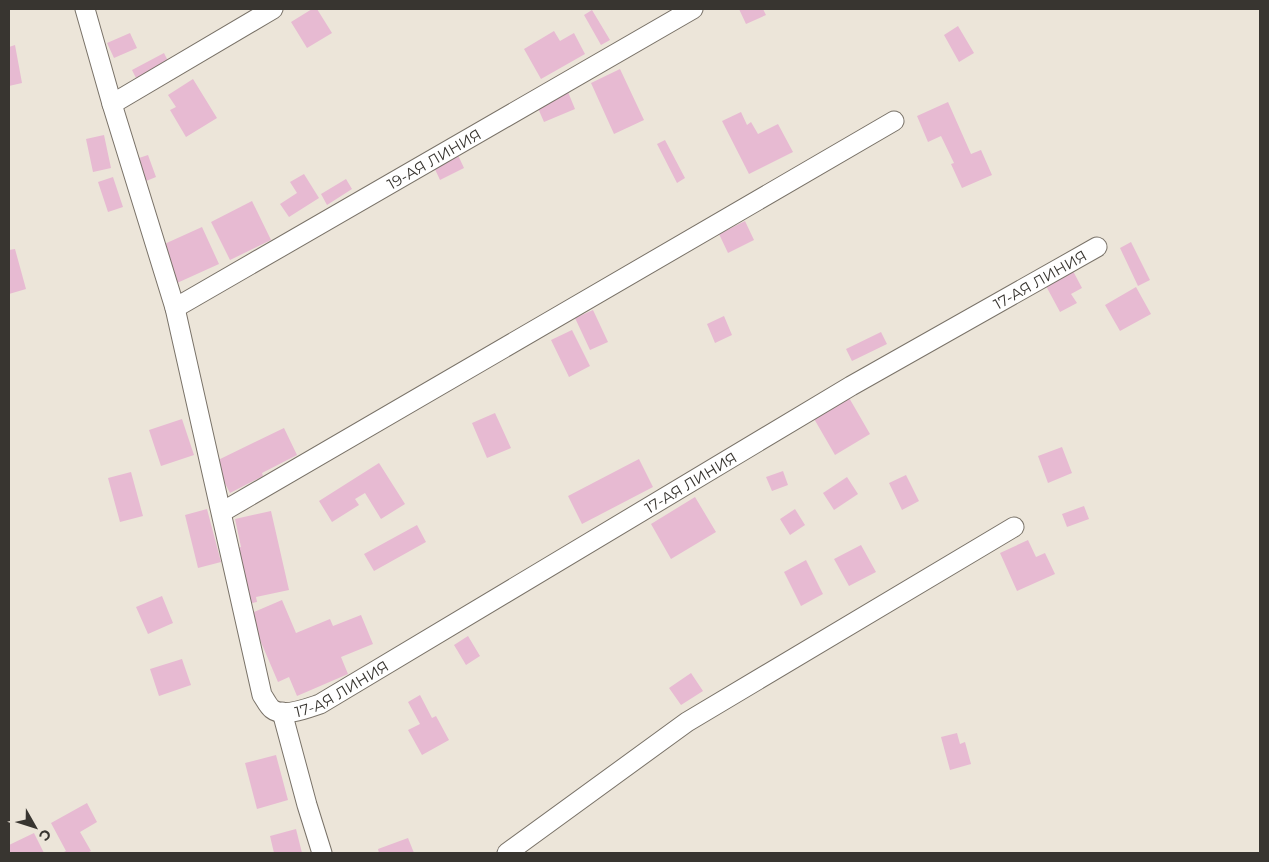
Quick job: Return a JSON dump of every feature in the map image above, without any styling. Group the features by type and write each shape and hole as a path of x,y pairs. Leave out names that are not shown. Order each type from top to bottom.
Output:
{"street":[{"path":"85,9 112,104 175,308 262,695 272,709 282,712 322,853"},
{"path":"112,104 273,9"},
{"name":"19-АЯ ЛИНИЯ","path":"175,308 693,9"},
{"path":"222,512 894,121"},
{"name":"17-АЯ ЛИНИЯ","path":"282,712 298,711 320,704 852,386 1097,247"},
{"path":"507,853 687,722 1014,527"}],"building":[{"path":"312,9 317,9 332,33 307,48 291,22"},
{"path":"739,9 763,9 766,15 746,24"},
{"path":"592,10 610,40 601,45 584,15"},
{"path":"958,26 974,53 959,62 944,35"},
{"path":"554,31 560,41 574,33 585,54 541,79 524,49"},
{"path":"130,33 137,48 114,58 107,43"},
{"path":"15,45 22,83 9,86 9,47"},
{"path":"164,53 169,63 137,80 132,70"},
{"path":"620,69 644,120 614,134 591,83"},
{"path":"193,79 217,118 186,137 170,110 176,107 168,95"},
{"path":"568,92 575,109 544,122 537,106"},
{"path":"948,102 971,154 981,150 992,175 962,188 951,164 954,163 941,136 928,142 917,116"},
{"path":"741,112 747,125 751,122 758,134 778,124 793,152 749,174 722,121"},
{"path":"104,135 111,168 93,172 86,139"},
{"path":"665,140 685,178 677,183 657,144"},
{"path":"457,153 464,168 440,180 433,165"},
{"path":"148,155 156,177 141,183 133,160"},
{"path":"304,174 319,198 289,217 280,204 297,193 290,182"},
{"path":"113,177 123,207 108,212 98,182"},
{"path":"346,179 352,189 327,205 321,194"},
{"path":"252,201 271,240 230,260 211,222"},
{"path":"745,221 754,240 728,253 719,234"},
{"path":"202,227 219,264 177,283 160,246"},
{"path":"1131,242 1150,280 1138,286 1120,248"},
{"path":"15,249 26,289 9,294 9,250"},
{"path":"1073,271 1082,288 1071,294 1077,303 1060,312 1046,286"},
{"path":"1136,287 1151,314 1120,331 1105,305"},
{"path":"593,310 608,342 590,350 575,318"},
{"path":"724,316 732,335 715,343 707,324"},
{"path":"572,330 590,366 569,377 551,340"},
{"path":"881,332 887,344 852,361 846,349"},
{"path":"848,396 870,434 835,455 813,417"},
{"path":"495,413 511,448 487,458 472,423"},
{"path":"182,419 194,455 161,466 149,430"},
{"path":"284,428 297,455 262,473 263,476 230,493 214,462"},
{"path":"1062,447 1072,473 1048,483 1038,456"},
{"path":"639,459 653,487 582,524 568,496"},
{"path":"379,463 405,504 381,519 365,493 355,499 359,505 332,522 319,501"},
{"path":"783,471 788,485 772,491 766,477"},
{"path":"131,472 143,516 120,522 108,478"},
{"path":"906,475 919,501 902,510 889,483"},
{"path":"847,477 858,494 834,510 823,493"},
{"path":"695,497 716,532 671,559 651,524"},
{"path":"1084,506 1089,519 1067,527 1062,514"},
{"path":"207,509 221,562 198,568 185,515"},
{"path":"795,509 805,525 790,535 780,519"},
{"path":"271,511 289,590 256,597 257,602 247,604 234,549 241,547 235,519"},
{"path":"417,525 426,542 374,571 364,554"},
{"path":"1028,540 1036,557 1045,553 1055,574 1017,591 1000,553"},
{"path":"861,545 876,572 849,586 834,559"},
{"path":"806,560 823,594 801,606 784,572"},
{"path":"162,596 173,623 148,634 136,607"},
{"path":"282,600 296,633 330,619 333,626 361,615 373,644 341,657 348,674 297,696 289,677 278,682 249,614"},
{"path":"468,636 480,656 466,665 454,645"},
{"path":"182,659 191,685 159,696 150,669"},
{"path":"691,673 703,691 681,705 669,688"},
{"path":"420,695 432,718 436,716 449,740 422,755 408,730 420,724 408,702"},
{"path":"957,733 960,744 965,742 971,764 950,770 941,737"},
{"path":"276,755 288,800 257,809 245,763"},
{"path":"87,803 97,822 80,832 91,851 87,853 62,853 66,851 51,823"},
{"path":"296,829 302,853 274,853 270,836"},
{"path":"34,833 44,853 9,853 9,845"},
{"path":"408,838 414,853 379,853 378,849"}]}
